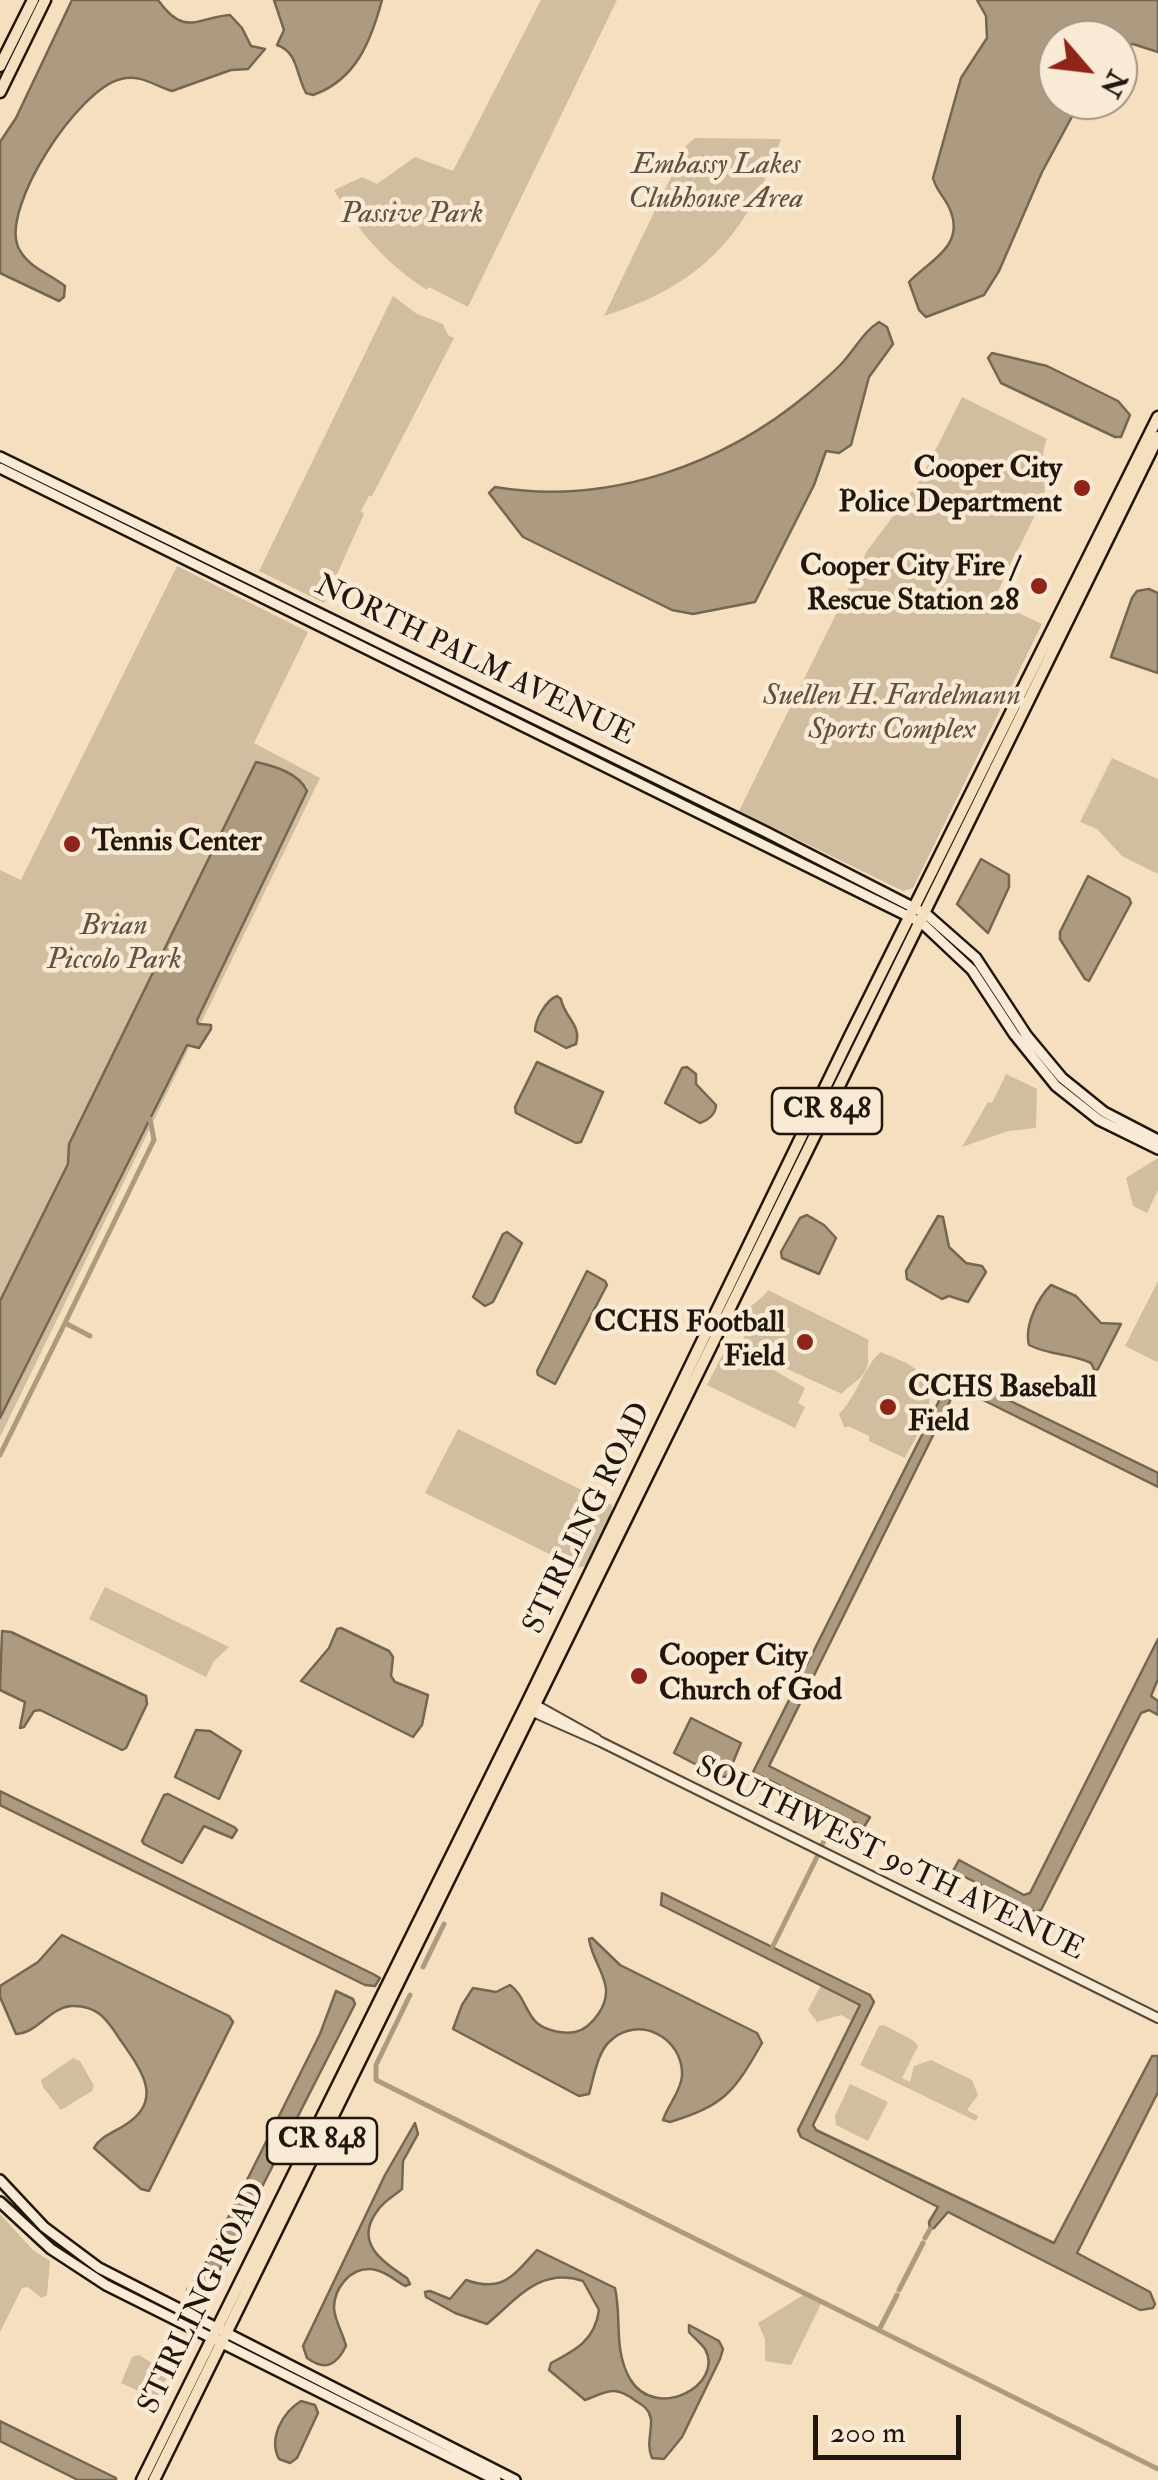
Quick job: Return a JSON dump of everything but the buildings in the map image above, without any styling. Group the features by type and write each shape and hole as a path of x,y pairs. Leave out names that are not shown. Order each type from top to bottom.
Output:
{"main road":[{"path":"0,66 32,0"},
{"path":"0,92 45,0"},
{"name":"STIRLING ROAD","path":"919,916 1158,417"},
{"name":"STIRLING ROAD","path":"148,2479 747,1263 849,1038 919,916 1158,437"},
{"name":"NORTH PALM AVENUE","path":"0,457 919,916"},
{"name":"NORTH PALM AVENUE","path":"0,468 307,613"},
{"path":"919,916 976,958 1027,1036 1062,1078 1104,1112 1158,1140"},
{"path":"919,916 972,970 1014,1034 1063,1093 1099,1120 1158,1150"},
{"name":"STIRLING ROAD","path":"435,1899 535,1708 690,1380"},
{"path":"0,2180 25,2210 74,2252 218,2337 496,2480"},
{"path":"0,2202 51,2249 94,2279 515,2480"}],"street":[{"name":"SOUTHWEST 90TH AVENUE","path":"535,1708 1158,2018"}],"green space":[{"name":"Passive Park","path":"541,0 617,0 468,307 429,287 427,290 386,258 353,220 334,190 362,177 377,184 415,157 453,171"},
{"name":"Embassy Lakes Clubhouse Area","path":"695,138 781,139 753,203 716,252 668,289 604,316 686,146"},
{"path":"393,296 417,314 443,324 454,338 361,511 364,514 324,603 259,571"},
{"name":"Suellen H. Fardelmann Sports Complex","path":"962,397 1047,439 1043,454 1044,497 993,601 1042,624 913,888 903,891 739,811 867,551 921,479"},
{"name":"Brian Piccolo Park","path":"177,566 308,632 254,743 320,778 0,1437 0,870 21,880"},
{"path":"1112,758 1158,779 1158,874 1122,856 1097,829 1080,822"},
{"path":"1006,1074 1037,1089 1036,1128 1008,1131 962,1147 988,1102 992,1103"},
{"path":"1158,1158 1158,1190 1147,1213 1133,1206 1126,1178"},
{"path":"1158,1281 1158,1360 1157,1362 1125,1346"},
{"path":"768,1290 869,1340 865,1372 842,1394 766,1359 748,1345 742,1331 743,1319"},
{"path":"732,1346 805,1388 798,1403 805,1407 795,1428 707,1385 726,1348"},
{"name":"CCHS Baseball Field","path":"881,1352 917,1370 926,1379 929,1390 927,1414 905,1458 869,1441 869,1436 844,1427 839,1414"},
{"path":"458,1429 612,1505 612,1516 585,1566 578,1568 425,1493"},
{"path":"105,1587 229,1647 214,1661 206,1677 89,1619"},
{"path":"821,1985 860,2005 852,2021 841,2015 817,2022 808,2010"},
{"path":"884,2025 918,2046 902,2078 910,2082 914,2066 931,2060 972,2080 978,2095 967,2110 978,2116 976,2121 860,2065 879,2026"},
{"path":"73,2058 80,2061 94,2086 61,2110 41,2080"},
{"path":"850,2084 888,2102 868,2141 836,2125 835,2116"},
{"path":"0,2214 33,2250 50,2261 47,2295 41,2298 28,2287 22,2288 0,2332"},
{"path":"805,2294 822,2302 791,2365 765,2361 765,2339 758,2323"},
{"path":"139,2355 169,2373 160,2393 153,2398 121,2383 132,2357"}],"shaded area":[{"path":"72,0 158,0 184,22 230,15 251,46 265,49 248,69 231,70 172,91 142,79 121,79 104,87 65,126 32,179 16,229 18,247 27,260 65,286 64,297 59,301 0,273 0,142 16,118"},
{"path":"274,0 382,0 360,57 340,80 313,95 306,93 289,53 277,45 284,30"},
{"path":"977,0 1158,0 1158,52 1138,46 1138,20 1038,20 1038,120 1070,120 984,295 926,317 919,310 909,282 942,252 953,235 951,212 933,178 961,78 987,38 986,16"},
{"path":"879,322 887,327 893,344 869,377 851,445 839,453 826,451 814,485 755,602 693,614 672,610 523,537 489,493 495,487 537,491 621,485 702,459 740,441 809,393"},
{"path":"992,353 1047,366 1118,401 1130,415 1121,437 1001,383 988,358"},
{"path":"1149,589 1158,593 1158,673 1111,657 1132,598 1137,591"},
{"path":"256,762 292,775 307,791 197,1020 198,1024 211,1025 211,1029 199,1048 187,1045 0,1418 0,1301 68,1164 69,1144"},
{"path":"981,859 1009,875 1009,887 988,933 957,904"},
{"path":"1088,876 1129,898 1131,903 1089,981 1060,939"},
{"path":"557,996 577,1031 576,1044 566,1048 535,1031 542,1011"},
{"path":"537,1062 603,1092 581,1142 516,1113 515,1107"},
{"path":"682,1068 696,1074 696,1084 716,1105 711,1116 700,1123 665,1103"},
{"path":"807,1215 836,1238 819,1274 782,1258 781,1252 800,1218"},
{"path":"938,1216 943,1217 949,1247 966,1263 982,1266 986,1272 968,1302 949,1296 942,1299 907,1279 906,1271"},
{"path":"507,1232 522,1243 493,1302 485,1306 473,1297"},
{"path":"587,1271 607,1285 555,1384 537,1371"},
{"path":"1051,1285 1076,1296 1101,1323 1121,1324 1095,1371 1091,1363 1029,1345 1033,1313"},
{"path":"953,1373 1158,1473 1158,1487 957,1387 769,1766 870,1817 864,1827 753,1772"},
{"path":"341,1628 389,1651 395,1682 428,1695 422,1725 413,1737 301,1681"},
{"path":"2,1631 146,1696 147,1704 126,1748 122,1750 40,1710 34,1711 20,1728 25,1702 0,1690"},
{"path":"1158,1639 1158,1679 1151,1696 1158,1701 1158,1715 1149,1710 1141,1713 1041,1910 1035,1912 953,1871 959,1860 1024,1895 1030,1893"},
{"path":"691,1718 741,1743 727,1777 674,1753"},
{"path":"196,1730 210,1731 241,1751 219,1799 175,1777"},
{"path":"0,1791 380,1978 375,1986 365,1985 0,1805"},
{"path":"164,1795 237,1830 232,1838 204,1826 182,1863 144,1844"},
{"path":"662,1893 870,1995 874,2002 813,2125 816,2130 1054,2243 1152,2056 1158,2056 1158,2092 1077,2253 1150,2292 1153,2308 1140,2310 948,2212 930,2229 929,2222 938,2207 801,2137 798,2130 860,2005 661,1905"},
{"path":"62,1935 229,2016 233,2022 149,2191 141,2189 94,2148 138,2115 147,2093 140,2071 110,2025 94,2011 71,2006 16,2034 0,1997 0,1986 38,1962"},
{"path":"592,1938 620,1965 757,2033 762,2043 744,2074 726,2094 689,2116 670,2122 663,2120 681,2082 681,2062 667,2041 645,2030 621,2034 609,2042 599,2059 589,2094 579,2096 453,2029 473,1988 496,1992 510,1985 541,2026 565,2033 586,2027 599,2013 606,1993 591,1949"},
{"path":"336,1991 355,2004 207,2295 200,2299 187,2290 199,2276 320,2034"},
{"path":"415,2123 418,2134 403,2161 402,2189 380,2207 368,2232 380,2258 410,2284 405,2286 374,2269 349,2276 340,2287 334,2308 346,2346 330,2364 313,2362 303,2346 385,2175"},
{"path":"537,2250 615,2288 621,2356 630,2379 642,2392 656,2398 685,2394 705,2375 709,2362 705,2349 689,2332 689,2325 719,2341 723,2349 720,2359 682,2437 664,2459 652,2458 650,2453 651,2419 644,2406 617,2391 585,2400 549,2370 551,2363 589,2337 597,2320 599,2310 583,2281 554,2278 542,2282 520,2295 487,2324 426,2297 425,2292 430,2291 450,2299 466,2280 489,2284 506,2280"},
{"path":"301,2401 315,2405 318,2413 297,2458 290,2463 279,2459 276,2434 288,2412"},
{"path":"0,2421 116,2480 78,2480 0,2441"}],"waterway":[{"path":"65,1323 154,1140 150,1119"},
{"path":"0,1455 65,1323 90,1336"},
{"path":"821,1847 837,1814"},
{"path":"773,1946 818,1855"},
{"path":"423,1967 444,1924"},
{"path":"410,1995 376,2065 376,2080 1158,2469"},
{"path":"925,2238 930,2229"},
{"path":"899,2290 923,2243"},
{"path":"879,2330 897,2295"}],"place":[{"name":"Cooper City Police Department","path":"1082,488"},
{"name":"Cooper City Fire / Rescue Station 28","path":"1039,586"},
{"name":"Tennis Center","path":"72,844"},
{"name":"CCHS Football Field","path":"805,1342"},
{"name":"CCHS Baseball Field","path":"888,1407"},
{"name":"Cooper City Church of God","path":"639,1676"}]}
